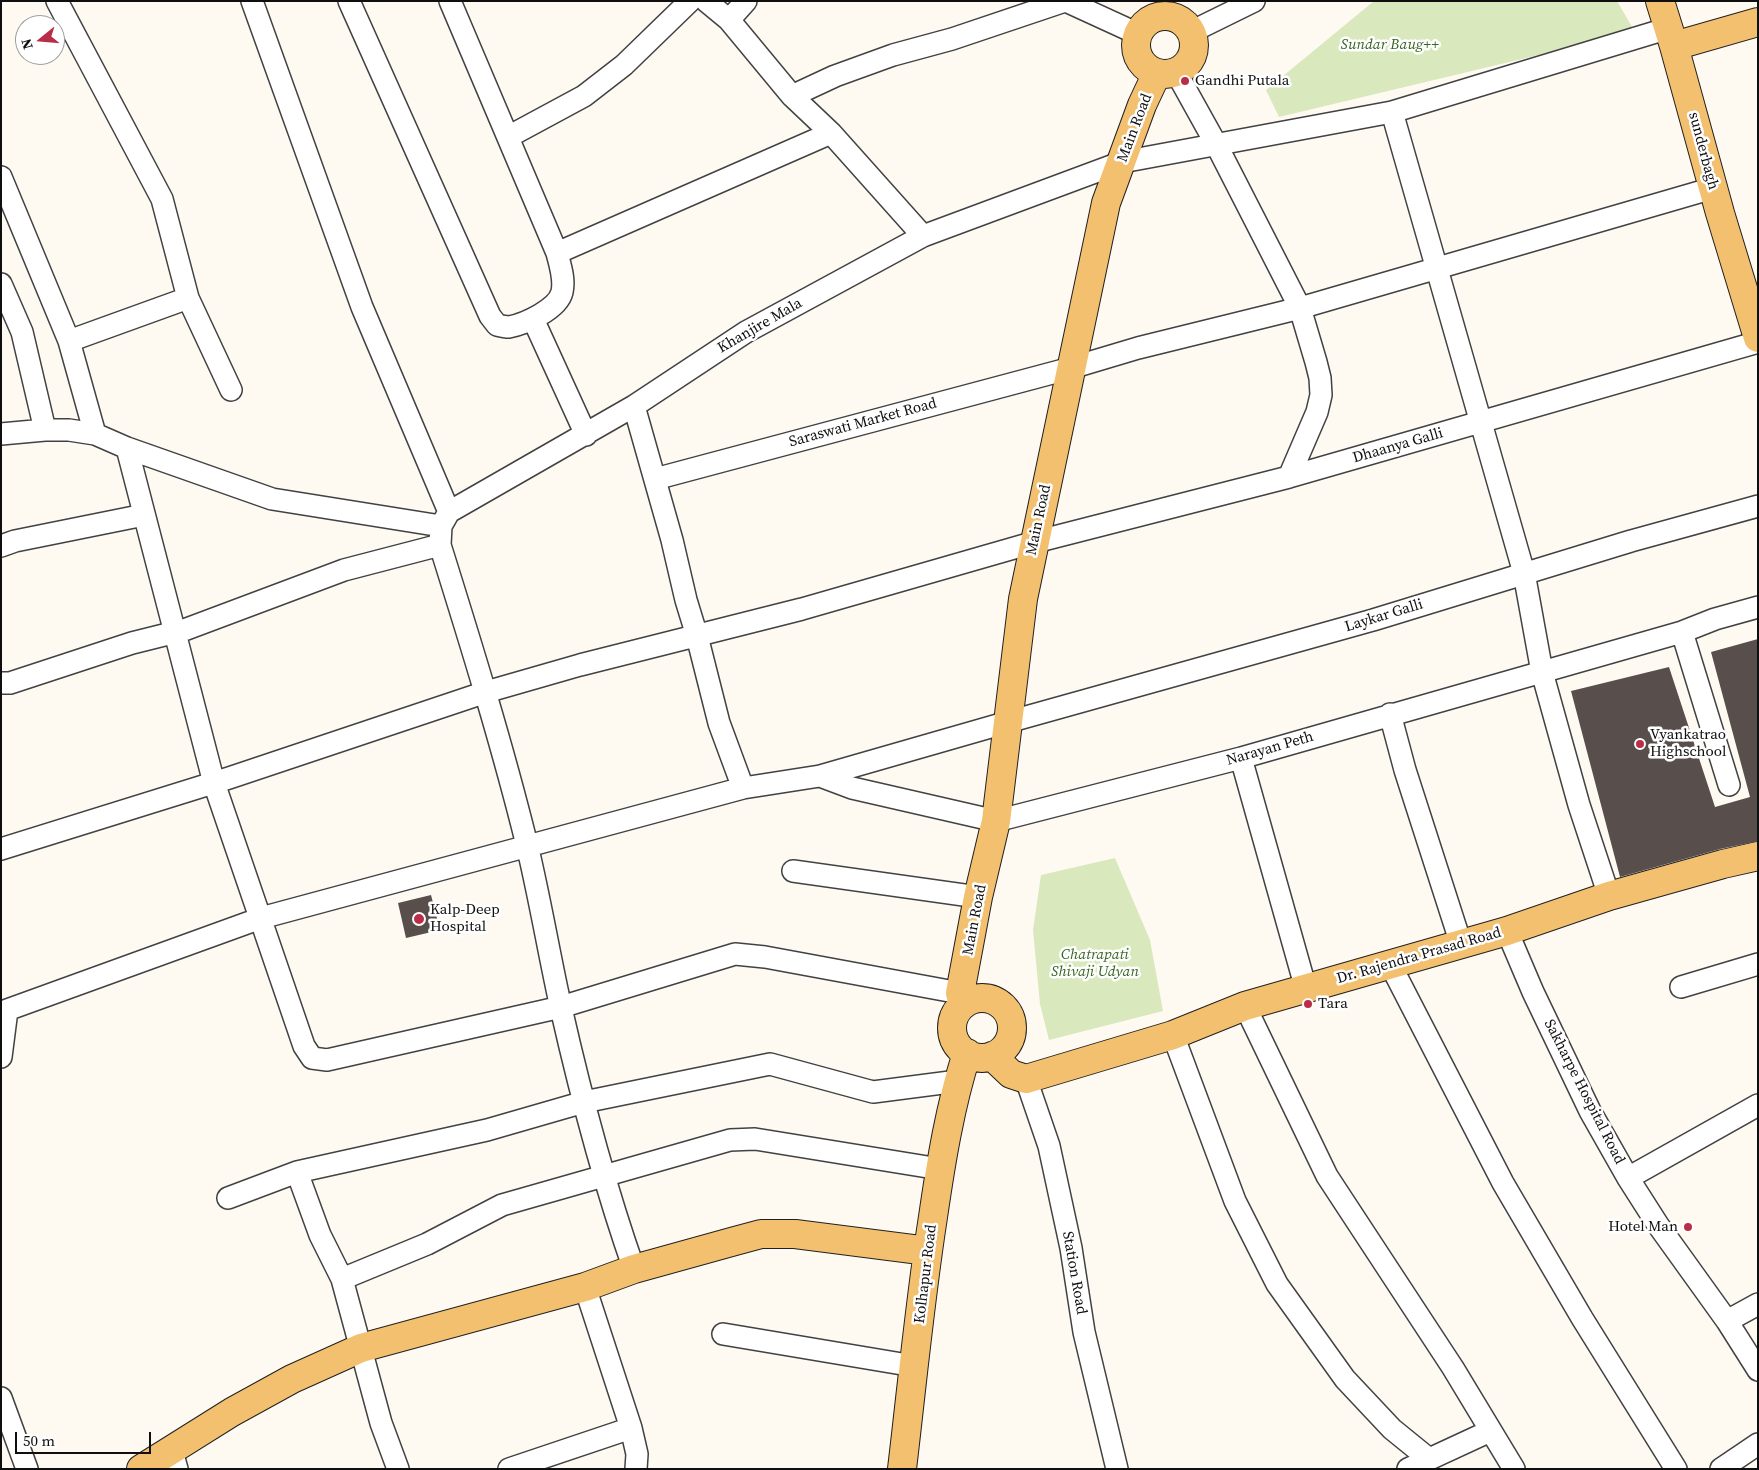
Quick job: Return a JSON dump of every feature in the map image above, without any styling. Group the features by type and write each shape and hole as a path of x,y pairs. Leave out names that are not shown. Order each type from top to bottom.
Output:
{"main road":[{"name":"sunderbagh","path":"1660,1 1672,37 1713,188 1758,340"},
{"path":"1169,8 1178,19 1186,24 1191,32 1194,41 1194,51 1184,67 1166,72 1148,69 1141,62 1137,53 1138,34 1150,20 1169,8"},
{"path":"1672,37 1756,27"},
{"name":"Main Road","path":"962,992 978,897 996,821 1023,600 1106,203 1142,105 1166,72"},
{"name":"Dr. Rajendra Prasad Road","path":"1026,1079 1173,1035 1245,1006 1507,931 1609,896 1758,856"},
{"path":"979,1055 1000,1052 1010,1039 1012,1030 1008,1013 1003,1006 988,998 979,998 962,992 954,1018 953,1033 960,1048 979,1055 1011,1074 1026,1079"},
{"name":"Kolhapur Road","path":"902,1469 928,1251 940,1169 958,1081 979,1055"},
{"path":"140,1469 175,1460 232,1412 292,1379 361,1348 585,1287 634,1269 761,1234 795,1234 928,1251"}],"street":[{"path":"57,1 162,199 188,298 231,390"},
{"path":"252,1 444,528 527,846 561,1007 584,1102 604,1176 634,1269"},
{"path":"350,1 490,316 497,325 507,327 533,319 554,304 562,293 563,278 557,253 450,1"},
{"path":"508,137 584,96 624,65 690,1"},
{"path":"706,1 729,20 792,96 831,133 923,236"},
{"path":"729,20 746,1"},
{"path":"792,96 835,76 893,55 952,39 1065,1 1138,34"},
{"path":"1191,32 1254,1"},
{"name":"Khanjire Mala","path":"1,683 10,683 132,644 174,633 344,570 444,528 746,332 923,236 1122,162 1392,112 1672,37"},
{"path":"1166,72 1216,144 1300,308 1320,378 1321,395 1317,412 1289,478"},
{"path":"1392,112 1524,573 1542,672 1578,805 1609,896"},
{"path":"557,253 831,133"},
{"path":"1,177 69,341 96,434"},
{"name":"Saraswati Market Road","path":"655,479 1071,368 1138,348 1300,308 1713,188"},
{"path":"1,284 22,332 46,430"},
{"path":"69,341 188,298"},
{"path":"533,319 586,435"},
{"name":"Dhaanya Galli","path":"1,849 214,783 486,692 802,609 1035,542 1289,478 1758,340"},
{"path":"634,406 672,540 686,600 698,636 719,723 743,788"},
{"path":"1,434 68,430 96,434 127,448 272,499 444,528"},
{"path":"127,448 214,783 304,1046 312,1058 327,1060 561,1007 735,954 765,957 962,992"},
{"name":"Laykar Galli","path":"4,1004 261,918 743,788 820,776 1373,620 1631,541 1758,506"},
{"path":"1,546 144,515"},
{"name":"Narayan Peth","path":"996,821 1241,758 1682,632 1715,619 1758,607"},
{"path":"1682,632 1729,785"},
{"path":"1390,714 1461,944"},
{"path":"1241,758 1306,989"},
{"path":"820,776 852,788 996,821"},
{"path":"794,871 978,897"},
{"name":"Sakharpe Hospital Road","path":"1507,931 1533,992 1590,1111 1628,1178 1758,1370"},
{"path":"1390,964 1503,1183 1582,1318 1676,1469"},
{"path":"1681,986 1758,964"},
{"path":"1,1057 4,1004"},
{"path":"1245,1006 1327,1176 1453,1368 1514,1469"},
{"path":"1173,1035 1235,1201 1277,1284 1345,1379 1392,1429 1429,1459"},
{"path":"228,1198 297,1172 487,1130 584,1102 770,1064 873,1092 958,1081"},
{"name":"Station Road","path":"1026,1079 1049,1146 1071,1248 1084,1332 1117,1469"},
{"path":"1628,1178 1758,1105"},
{"path":"342,1279 426,1244 502,1205 730,1140 754,1139 940,1169"},
{"path":"297,1172 320,1235 342,1279 381,1423 398,1469"},
{"path":"585,1287 631,1428 638,1454 636,1469"},
{"path":"1727,1322 1758,1304"},
{"path":"723,1334 914,1366"},
{"path":"3,1408 26,1469"},
{"path":"510,1469 631,1428"},
{"path":"1408,1469 1490,1431"},
{"path":"1721,1469 1758,1444"}],"green space":[{"name":"Sundar Baug++","path":"1374,1 1617,1 1635,32 1279,117 1266,90"},
{"name":"Chatrapati Shivaji Udyan","path":"1115,858 1150,940 1163,1011 1049,1040 1040,1004 1033,930 1041,875"}],"building":[{"name":"Vyankatrao Highschool","path":"1758,639 1758,841 1720,849 1620,877 1571,691 1669,667 1715,807 1750,797 1711,652"},
{"path":"431,895 440,930 406,938 398,903"}],"place":[{"name":"Gandhi Putala","path":"1185,81"},
{"name":"Vyankatrao Highschool","path":"1640,744"},
{"name":"Kalp-Deep Hospital","path":"419,919"},
{"name":"Tara","path":"1308,1004"},
{"name":"Hotel Man","path":"1688,1227"}]}
